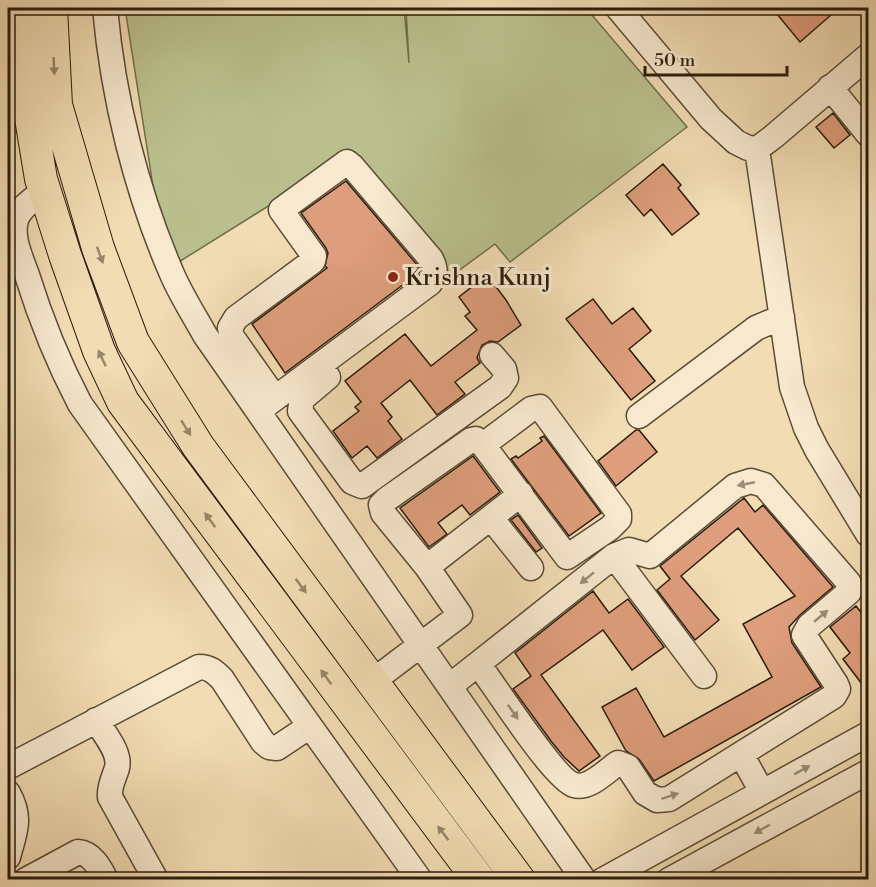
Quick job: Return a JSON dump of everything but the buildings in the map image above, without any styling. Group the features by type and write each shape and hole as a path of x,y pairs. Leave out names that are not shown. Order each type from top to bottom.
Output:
{"main road":[{"path":"22,8 18,103 99,351 123,402 479,879"},
{"path":"51,8 56,105 98,248 133,342 198,446 519,879"}],"street":[{"path":"105,8 121,106 139,181 172,275 205,335 268,413 421,645 584,879"},
{"path":"618,8 711,119 736,142 748,148 757,149 868,56"},
{"path":"830,87 868,134"},
{"path":"757,149 788,369 806,429 868,534"},
{"path":"347,162 431,259 436,268 435,276 430,283 268,413 232,337 230,328 236,318 313,261 314,256 281,210 347,162"},
{"path":"45,190 21,211 15,229 17,244 42,324 80,404 420,879"},
{"path":"639,416 756,328 782,317"},
{"path":"403,323 308,393 300,404 300,411 352,482 359,486 364,485 500,387 506,374 492,355"},
{"path":"373,681 459,617 460,613 427,567 383,513 381,505 471,440 476,439 483,445 567,557 610,528 619,519 619,514 540,407 531,409 483,445"},
{"path":"268,413 300,411"},
{"path":"450,686 614,556 629,550 650,556 735,486 751,481 764,485 849,583 849,592 809,626 804,635 836,684 838,689 836,693 829,700 669,799 657,800 645,793 628,767 618,763 586,786 574,786 563,779 479,665"},
{"path":"427,567 521,494"},
{"path":"491,518 531,568"},
{"path":"614,556 704,676"},
{"path":"8,767 192,669 206,667 222,679 263,742 269,747 277,748 310,726"},
{"path":"96,720 117,757 117,768 110,796 149,877"},
{"path":"603,879 868,734"},
{"path":"741,754 762,792"},
{"path":"669,879 868,772"},
{"path":"8,793 14,805 17,824 8,857"},
{"path":"26,879 78,852 85,852 91,857 106,879"}],"green space":[{"path":"125,8 404,8 409,63 406,8 586,8 687,127 510,262 495,244 450,277 350,155 174,265 153,186"}],"place":[{"name":"Krishna Kunj","path":"393,277"}]}
